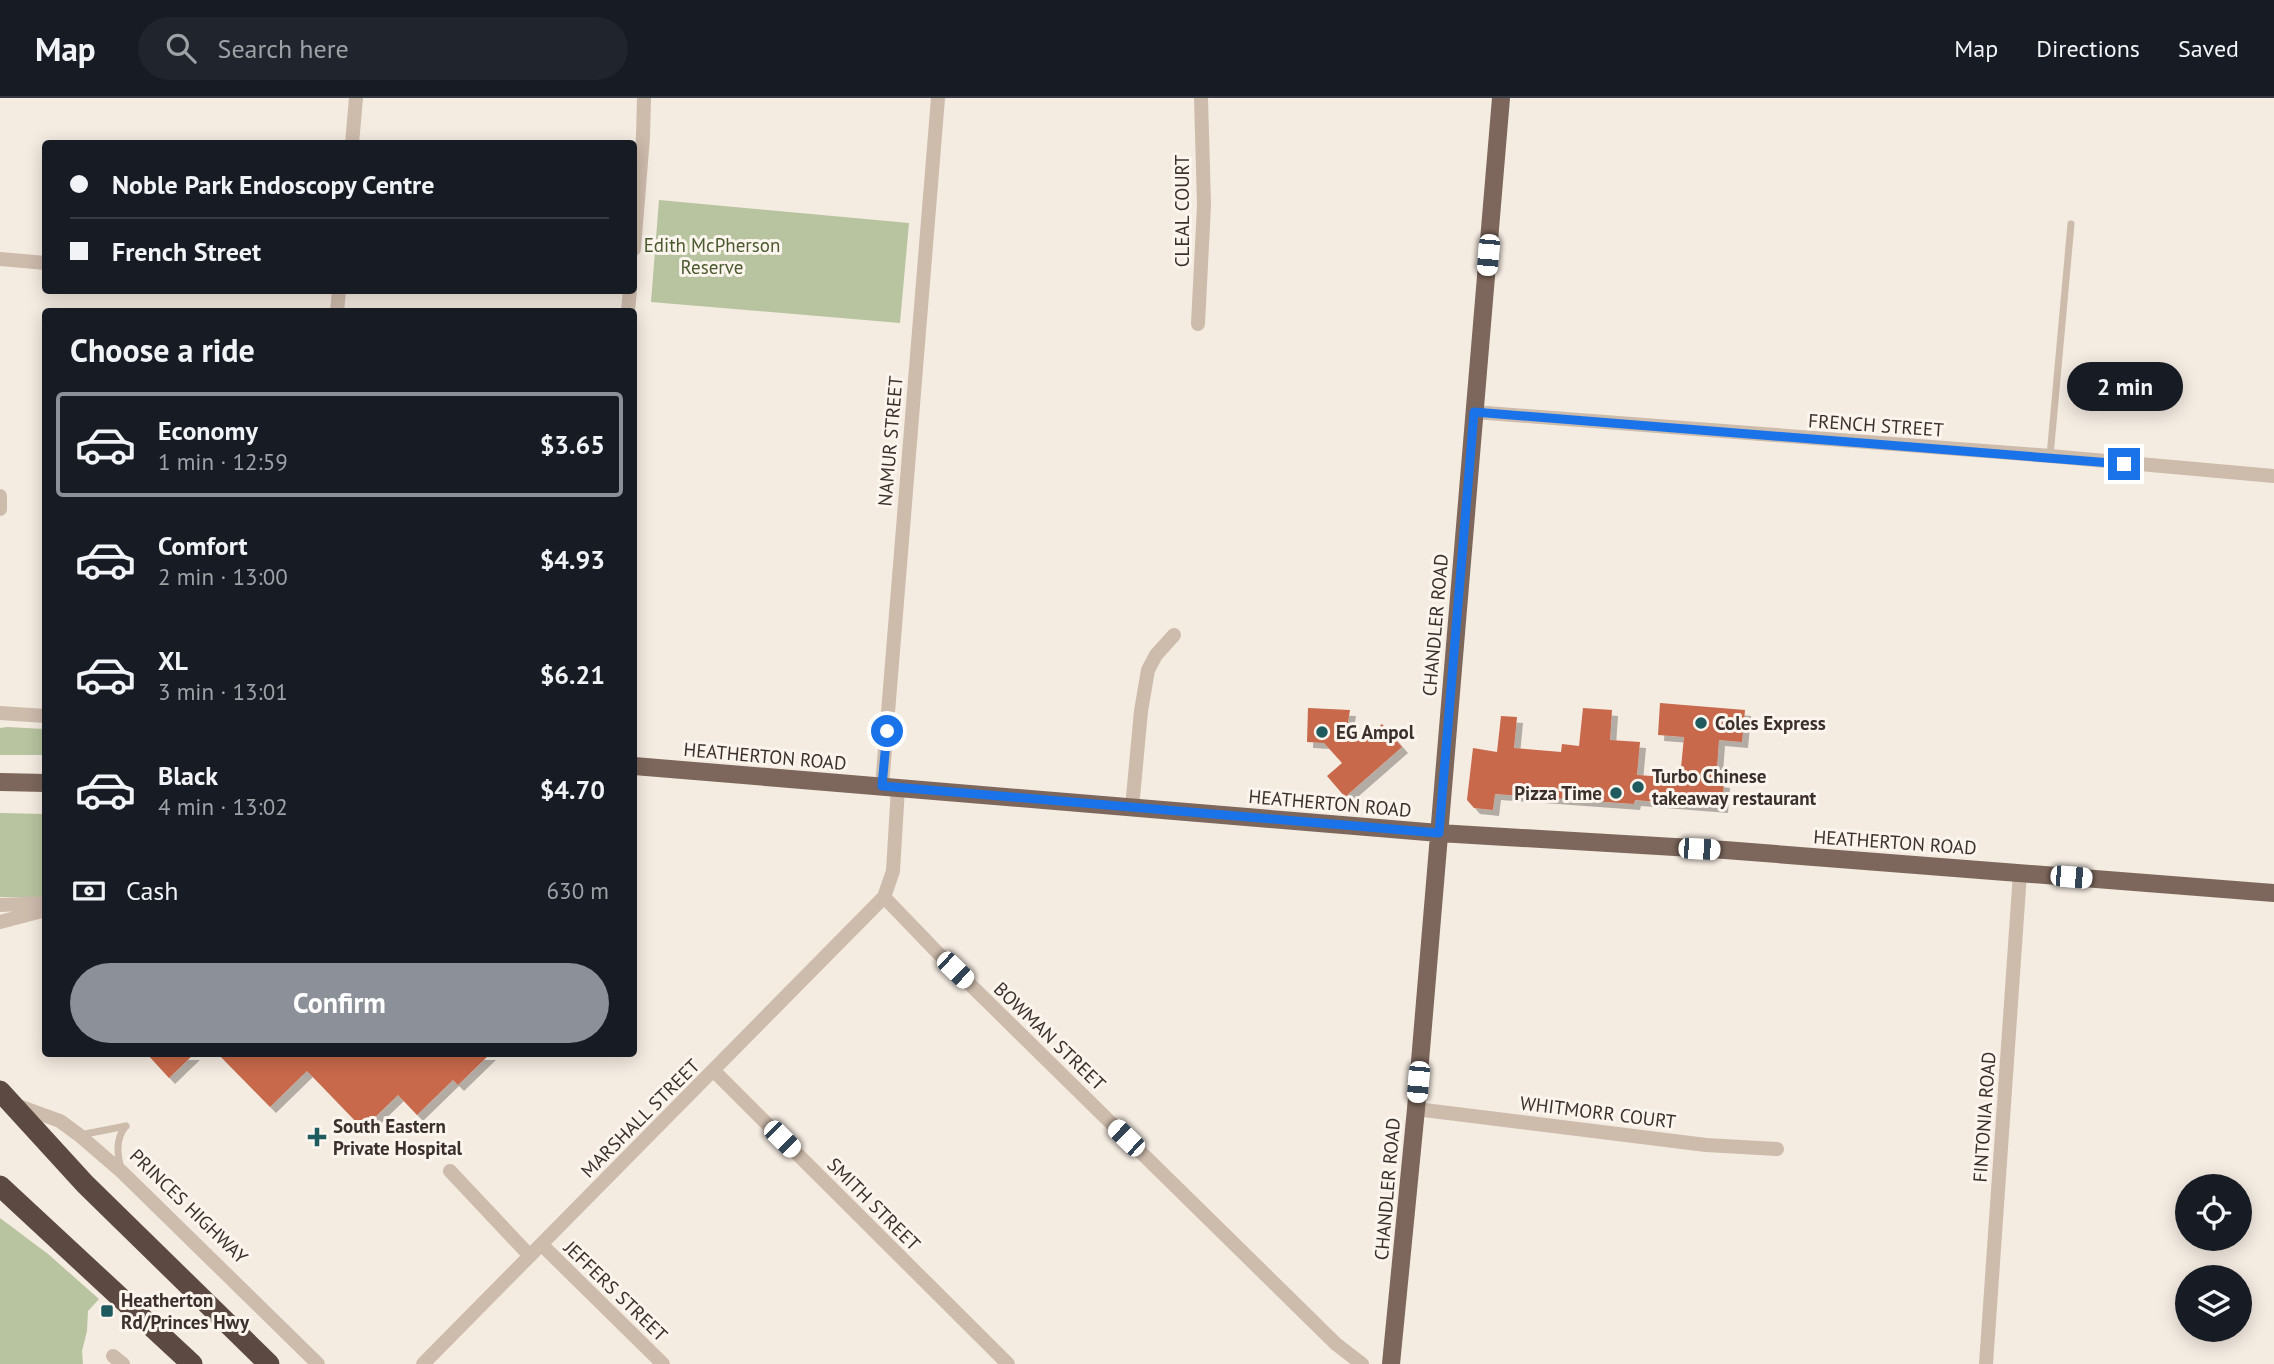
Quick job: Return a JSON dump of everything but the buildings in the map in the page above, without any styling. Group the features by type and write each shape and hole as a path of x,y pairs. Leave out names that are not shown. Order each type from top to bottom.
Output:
{"highway":[{"name":"PRINCES HIGHWAY","path":"6,1097 85,1184 269,1364"},
{"path":"0,1186 192,1364"}],"main road":[{"name":"CHANDLER ROAD","path":"1391,1364 1416,1109 1501,98"},
{"name":"HEATHERTON ROAD","path":"637,766 1439,833 1725,850 2274,893"},
{"path":"0,782 42,783"}],"street":[{"path":"352,140 356,98"},
{"path":"637,204 644,98"},
{"name":"NAMUR STREET","path":"890,787 938,98"},
{"name":"CLEAL COURT","path":"1198,324 1204,205 1201,98"},
{"path":"0,259 42,263"},
{"name":"FRENCH STREET","path":"1474,412 2274,476"},
{"path":"0,496 0,509"},
{"path":"1132,808 1141,711 1148,670 1156,655 1174,635"},
{"path":"0,713 42,716"},
{"path":"884,897 893,871 890,787"},
{"name":"FINTONIA ROAD","path":"1986,1364 2020,873"},
{"name":"MARSHALL STREET","path":"423,1364 884,897"},
{"name":"BOWMAN STREET","path":"884,897 1336,1344 1362,1364"},
{"path":"0,905 42,903"},
{"path":"0,922 42,911"},
{"name":"SMITH STREET","path":"714,1071 1008,1364"},
{"name":"PRINCES HIGHWAY","path":"6,1097 60,1121 79,1135 122,1172 318,1364"},
{"name":"WHITMORR COURT","path":"1416,1109 1706,1145 1777,1149"},
{"path":"450,1171 530,1256"},
{"name":"JEFFERS STREET","path":"542,1245 663,1364"}],"lane":[{"path":"2050,456 2071,224"},
{"path":"79,1135 125,1126 118,1140 122,1172"}],"green space":[{"name":"Edith McPherson Reserve","path":"659,200 909,223 900,323 651,302"},
{"path":"0,728 42,729 42,755 0,755"},
{"path":"0,813 42,814 42,897 0,897"},
{"path":"0,1218 48,1254 99,1299 88,1311 82,1351 83,1364 0,1364"}],"place":[{"name":"Coles Express","path":"1701,723"},
{"name":"EG Ampol","path":"1322,732"},
{"name":"Turbo Chinese takeaway restaurant","path":"1638,787"},
{"name":"Pizza Time","path":"1616,793"},
{"name":"South Eastern Private Hospital","path":"317,1137"},
{"name":"Heatherton Rd/Princes Hwy","path":"107,1311"}],"route":[{"path":"887,731 882,786 1439,833 1474,412 2124,464"}]}
